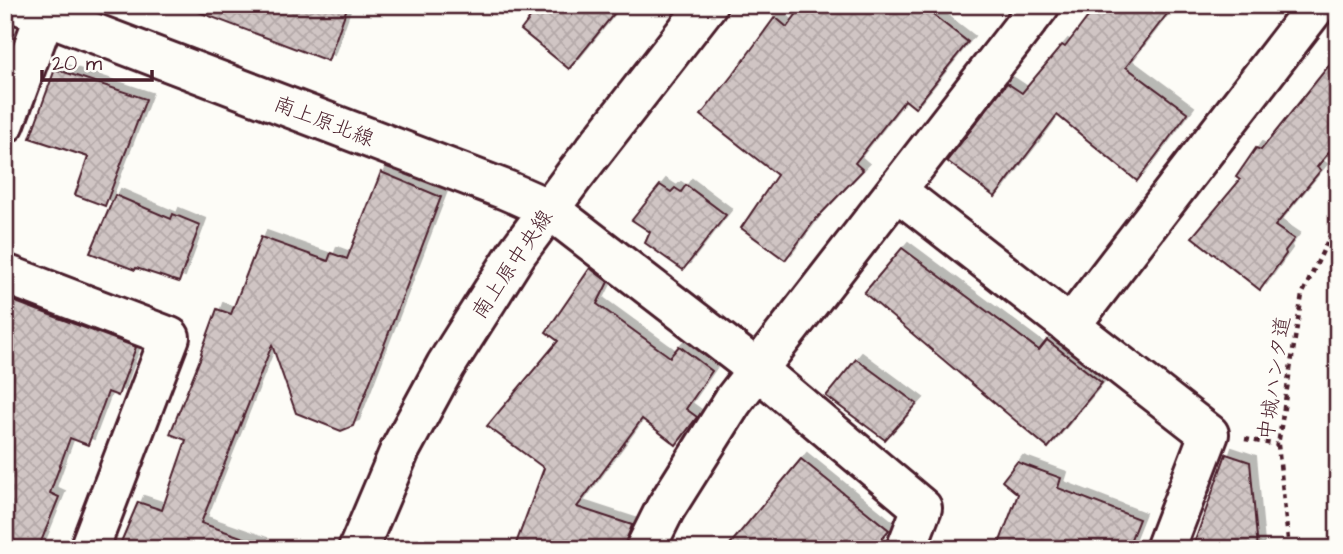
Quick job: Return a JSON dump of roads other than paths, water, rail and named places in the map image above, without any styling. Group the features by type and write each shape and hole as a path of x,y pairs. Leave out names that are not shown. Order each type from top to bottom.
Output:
{"street":[{"name":"南上原中央線","path":"358,549 400,450 446,365 517,253 707,5"},
{"path":"645,549 665,509 733,401 1040,5"},
{"path":"1070,326 1317,5"},
{"name":"南上原北線","path":"39,8 549,209 758,370 922,508 906,549"},
{"path":"5,122 39,8"},
{"path":"897,191 1209,434 1165,549"},
{"path":"5,274 170,337 89,549"}]}
